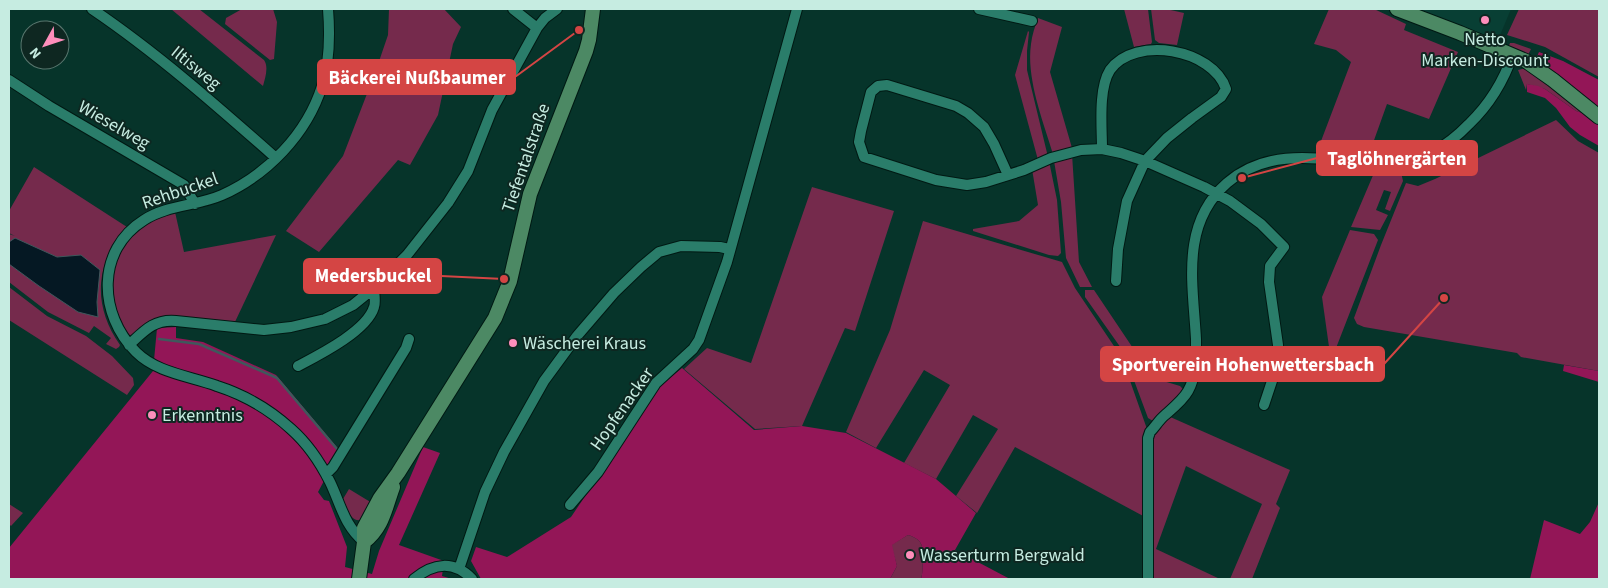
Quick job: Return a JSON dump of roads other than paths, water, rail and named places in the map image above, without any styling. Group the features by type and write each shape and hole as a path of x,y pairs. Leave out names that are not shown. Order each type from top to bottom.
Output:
{"street":[{"name":"Iltisweg","path":"92,9 190,85 276,158"},
{"name":"Rehbuckel","path":"328,9 329,45 327,68 322,86 310,114 289,144 255,176 236,188 195,204 165,210 145,219 131,231 117,249 109,272 107,291 113,319 117,328 129,345 146,361 156,367 223,388 259,404 303,440 326,474 348,526 364,542"},
{"path":"513,9 537,28"},
{"path":"129,345 148,328 162,321 264,330 291,327 325,319 353,305 374,288 407,255 448,203 468,171 492,110 537,28 557,9"},
{"name":"Tiefentalstraße","path":"364,542 377,529 386,510 398,473 496,318 510,281 530,194 586,51 593,9"},
{"name":"Hopfenacker","path":"570,505 598,472 656,383 679,363 696,344 727,262 729,249 797,9"},
{"path":"978,9 1032,21"},
{"path":"1397,9 1513,54 1553,80 1599,117"},
{"path":"1102,149 1102,114 1107,76 1118,62 1131,54 1155,50 1174,51 1209,65 1223,80 1226,89 1221,97 1167,138 1145,161 1127,201 1118,249 1116,281"},
{"path":"1148,579 1147,442 1150,432 1182,399 1189,389 1197,363 1193,247 1200,222 1216,194 1238,175 1278,159 1309,157 1380,165 1405,163 1429,154 1454,138 1483,109 1500,84 1513,54"},
{"name":"Wieselweg","path":"9,80 49,106 184,185 195,204"},
{"path":"1008,175 984,127 968,113 956,106 887,85 878,86 871,92 860,131 859,142 864,157 901,169 950,183 967,185 986,182 1024,170 1064,154 1081,150 1102,149 1145,161 1216,194 1244,210 1284,247 1270,266 1269,282 1278,352 1277,366 1264,405"},
{"path":"459,569 485,492 504,452 544,381 576,336 614,293 659,252 681,246 729,249"},
{"path":"298,366 334,347 365,321 374,307 374,288"},
{"path":"326,474 333,468 406,348 409,339"},
{"path":"359,579 364,542"},
{"path":"414,579 434,567 445,565 459,569 472,579"}],"water":[{"path":"15,238 57,257 81,255 100,270 97,302 98,317 78,312 9,264 9,242"}],"waterway":[{"path":"159,339 199,344 277,378 337,449"}],"place":[{"name":"Netto Marken-Discount","path":"1485,20"},
{"name":"Bäckerei Nußbaumer","path":"579,30"},
{"name":"Taglöhnergärten","path":"1242,178"},
{"name":"Medersbuckel","path":"504,279"},
{"name":"Sportverein Hohenwettersbach","path":"1444,298"},
{"name":"Wäscherei Kraus","path":"513,343"},
{"name":"Erkenntnis","path":"152,415"},
{"name":"Wasserturm Bergwald","path":"910,555"}]}
